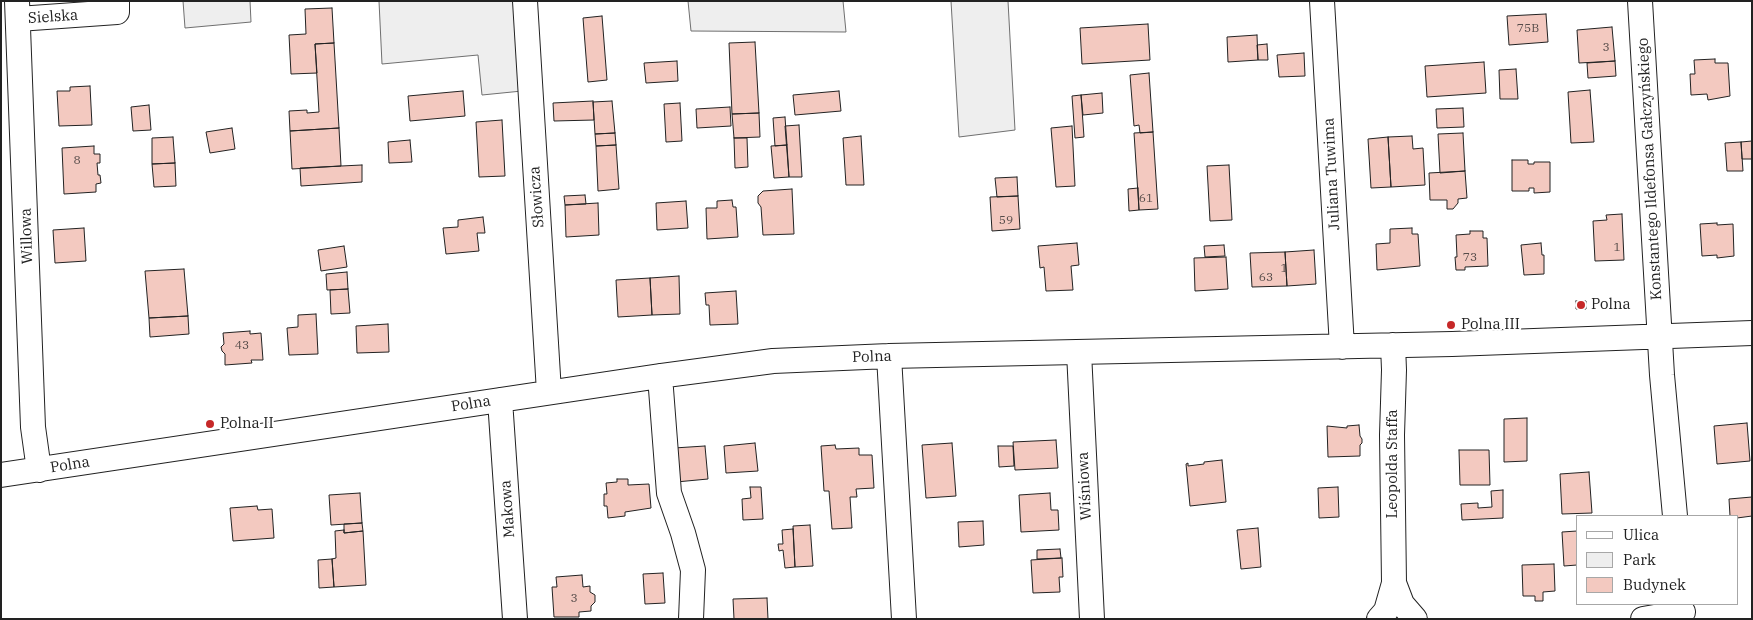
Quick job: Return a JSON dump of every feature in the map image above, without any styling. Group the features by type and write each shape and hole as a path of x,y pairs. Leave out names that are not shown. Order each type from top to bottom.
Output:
{"street":[{"name":"Słowicza","path":"525,1 550,392"},
{"name":"Juliana Tuwima","path":"1322,1 1342,346"},
{"name":"Konstantego Ildefonsa Gałczyńskiego","path":"1640,1 1660,337 1675,515"},
{"name":"Sielska","path":"13,12 117,7"},
{"name":"Willowa","path":"13,12 34,427 39,470"},
{"name":"Polna","path":"1,475 550,392 773,361 889,356 1393,345 1752,333"},
{"name":"Leopolda Staffa","path":"1393,345 1394,583"},
{"name":"Wiśniowa","path":"1079,352 1092,619"},
{"path":"889,356 904,619"},
{"path":"660,376 669,493 693,570 691,619"},
{"name":"Makowa","path":"500,400 515,619"},
{"path":"1379,619 1386,611 1394,583"},
{"path":"1394,583 1402,604 1415,619"},
{"path":"1643,619 1683,612"}],"green space":[{"path":"183,1 250,1 251,22 185,28"},
{"path":"379,1 515,1 522,91 482,95 478,55 382,64"},
{"path":"688,1 843,1 846,32 691,31"},
{"path":"951,1 1008,1 1015,130 959,137"}],"building":[{"path":"332,8 334,43 315,44 317,73 291,74 289,35 306,34 305,9"},
{"path":"1546,14 1548,42 1509,45 1507,16"},
{"path":"602,16 607,80 588,82 583,18"},
{"path":"1148,24 1150,60 1082,64 1080,28"},
{"path":"1612,27 1615,61 1579,63 1577,30"},
{"path":"1257,35 1258,60 1228,62 1227,37"},
{"path":"755,42 759,113 732,114 729,43"},
{"path":"334,43 339,128 290,131 289,111 307,110 307,113 319,112 315,44"},
{"path":"1267,44 1268,60 1258,60 1257,45"},
{"path":"1304,53 1305,76 1279,77 1277,55"},
{"path":"1715,59 1715,63 1728,63 1730,96 1708,100 1707,94 1691,95 1690,74 1695,74 1694,60"},
{"path":"677,61 678,81 646,83 644,63"},
{"path":"1615,61 1616,76 1588,78 1587,63"},
{"path":"1484,62 1486,93 1427,97 1425,66"},
{"path":"1516,69 1518,99 1500,99 1499,70"},
{"path":"1149,73 1153,132 1140,133 1139,125 1134,126 1130,75"},
{"path":"90,86 92,125 59,126 57,91 70,91 70,87"},
{"path":"1590,90 1594,142 1571,143 1568,92"},
{"path":"463,91 465,116 410,121 408,96"},
{"path":"839,91 841,111 795,115 793,95"},
{"path":"1102,93 1103,113 1083,115 1081,95"},
{"path":"1081,95 1084,137 1075,138 1072,96"},
{"path":"593,101 594,120 554,121 553,103"},
{"path":"612,101 615,133 595,134 593,102"},
{"path":"680,103 682,141 666,142 664,104"},
{"path":"149,105 151,130 133,131 131,107"},
{"path":"730,107 731,126 697,128 696,109"},
{"path":"1463,108 1464,127 1437,128 1436,109"},
{"path":"759,113 760,137 734,138 732,114"},
{"path":"785,117 787,145 775,146 773,118"},
{"path":"502,120 505,176 479,177 476,122"},
{"path":"799,125 802,177 789,177 785,126"},
{"path":"1072,126 1075,186 1056,187 1051,128"},
{"path":"232,128 235,149 210,153 206,132"},
{"path":"339,128 341,166 292,169 290,131"},
{"path":"1153,132 1158,209 1139,210 1134,133"},
{"path":"615,133 616,145 596,146 595,134"},
{"path":"1463,133 1465,171 1440,173 1438,134"},
{"path":"861,136 864,185 846,185 843,138"},
{"path":"1412,136 1413,149 1423,148 1425,185 1391,187 1388,137"},
{"path":"173,137 175,163 152,164 152,138"},
{"path":"1388,137 1391,187 1371,188 1368,139"},
{"path":"734,138 747,138 748,167 735,168"},
{"path":"410,140 412,162 389,163 388,142"},
{"path":"1752,141 1752,159 1742,159 1741,142"},
{"path":"1741,142 1743,171 1727,171 1725,143"},
{"path":"616,145 619,189 598,191 596,146"},
{"path":"787,145 789,177 774,178 771,146"},
{"path":"94,146 94,154 100,154 100,163 97,163 101,183 96,184 96,192 64,194 62,148"},
{"path":"1512,160 1528,160 1528,164 1550,162 1550,192 1534,193 1534,188 1529,188 1529,191 1512,191"},
{"path":"175,163 176,186 154,187 152,164"},
{"path":"362,165 362,182 301,186 300,168"},
{"path":"1229,165 1232,220 1210,221 1207,166"},
{"path":"1465,171 1467,198 1458,199 1458,203 1453,209 1447,209 1447,200 1430,200 1429,173"},
{"path":"1017,177 1018,196 997,197 995,178"},
{"path":"1138,188 1139,210 1129,211 1128,189"},
{"path":"792,189 794,234 763,235 761,207 758,203 758,196 763,191"},
{"path":"585,195 586,204 565,205 564,196"},
{"path":"1018,196 1020,229 992,231 990,197"},
{"path":"732,200 733,207 736,207 738,237 707,239 706,208 717,208 717,201"},
{"path":"686,201 688,228 657,230 656,203"},
{"path":"598,203 599,235 566,237 565,205"},
{"path":"1622,214 1624,260 1595,261 1593,221 1607,220 1606,215"},
{"path":"483,217 485,233 477,233 479,251 446,254 443,228 458,227 458,220"},
{"path":"1717,223 1717,225 1733,224 1734,256 1717,258 1717,255 1702,256 1700,224"},
{"path":"84,228 86,261 55,263 53,230"},
{"path":"1412,228 1412,234 1418,234 1420,266 1377,270 1376,244 1390,243 1390,229"},
{"path":"1470,231 1483,231 1483,238 1487,238 1488,266 1465,267 1465,270 1456,270 1456,235 1470,234"},
{"path":"1077,243 1079,265 1071,266 1073,290 1046,291 1044,267 1040,268 1038,246"},
{"path":"1541,243 1542,255 1544,255 1544,274 1524,275 1521,245"},
{"path":"1224,245 1225,256 1205,257 1204,246"},
{"path":"344,246 347,267 321,271 318,250"},
{"path":"1314,250 1316,284 1287,286 1285,252"},
{"path":"1285,252 1287,286 1252,287 1250,253"},
{"path":"1226,257 1228,289 1195,291 1194,258"},
{"path":"184,269 188,316 149,318 145,271"},
{"path":"347,272 348,289 327,290 326,274"},
{"path":"679,276 680,314 652,315 650,278"},
{"path":"650,278 652,315 618,317 616,280"},
{"path":"348,289 350,313 331,314 330,290"},
{"path":"736,291 738,324 710,325 709,305 706,305 705,293"},
{"name":"Polna","path":"1576,301 1586,301 1586,309 1576,309"},
{"path":"316,314 318,354 289,355 287,328 298,327 298,315"},
{"path":"188,316 189,334 150,337 149,318"},
{"path":"388,324 389,352 357,353 356,326"},
{"path":"250,331 250,334 261,333 263,360 251,360 252,363 225,365 225,354 221,347 224,344 223,333"},
{"path":"1527,418 1527,461 1504,462 1504,419"},
{"path":"1747,423 1750,461 1717,464 1714,426"},
{"path":"1359,425 1362,439 1360,456 1328,457 1327,426 1347,428 1347,426"},
{"path":"1056,440 1058,468 1015,470 1013,442"},
{"path":"755,443 758,471 726,473 724,446"},
{"path":"952,443 956,496 926,498 922,445"},
{"path":"835,445 836,449 859,448 859,455 872,455 874,488 856,489 857,497 850,497 852,528 832,529 829,491 824,491 821,446"},
{"path":"705,446 708,479 676,482 674,448"},
{"path":"998,446 1013,446 1014,466 999,467"},
{"path":"1459,450 1489,450 1490,485 1460,485"},
{"path":"1222,460 1226,502 1190,506 1186,464 1188,463 1188,466"},
{"path":"1589,472 1592,513 1562,514 1560,474"},
{"path":"617,479 628,479 628,485 649,484 651,508 625,512 625,516 608,518 607,506 604,506 604,494 607,494 606,483 617,482"},
{"path":"750,487 761,487 763,519 743,520 742,499 751,498"},
{"path":"1338,487 1339,517 1319,518 1318,488"},
{"path":"1503,490 1503,518 1462,520 1461,504 1478,503 1478,508 1492,507 1491,491"},
{"path":"360,493 362,523 331,525 329,495"},
{"path":"1050,493 1051,510 1058,510 1059,530 1021,532 1019,495"},
{"path":"1752,497 1752,516 1738,518 1738,515 1730,515 1729,499"},
{"path":"257,506 258,510 272,509 274,538 233,541 230,508"},
{"path":"983,521 984,545 959,547 958,522"},
{"path":"362,523 363,531 344,533 344,524"},
{"path":"810,525 813,566 795,567 793,526"},
{"path":"1258,528 1261,567 1241,569 1237,530"},
{"path":"793,529 795,567 785,568 783,550 779,551 778,544 783,544 782,530"},
{"path":"344,530 344,533 363,531 366,585 334,587 332,559 336,558 335,531"},
{"path":"1576,531 1576,565 1564,566 1562,532"},
{"path":"1060,549 1061,558 1037,559 1037,550"},
{"path":"1062,558 1063,577 1059,577 1060,592 1033,593 1031,560"},
{"path":"332,559 334,587 319,588 318,560"},
{"path":"1554,564 1555,591 1543,592 1543,601 1535,601 1535,596 1523,596 1522,565"},
{"path":"663,573 665,603 645,604 643,574"},
{"path":"582,575 583,587 590,586 590,592 595,595 595,602 591,606 591,611 579,612 579,617 554,617 552,587 557,587 556,577"},
{"path":"767,598 768,619 734,619 733,599"}],"place":[{"name":"Polna","path":"1581,305"},
{"name":"Polna III","path":"1451,325"},
{"name":"Polna II","path":"210,424"}]}
